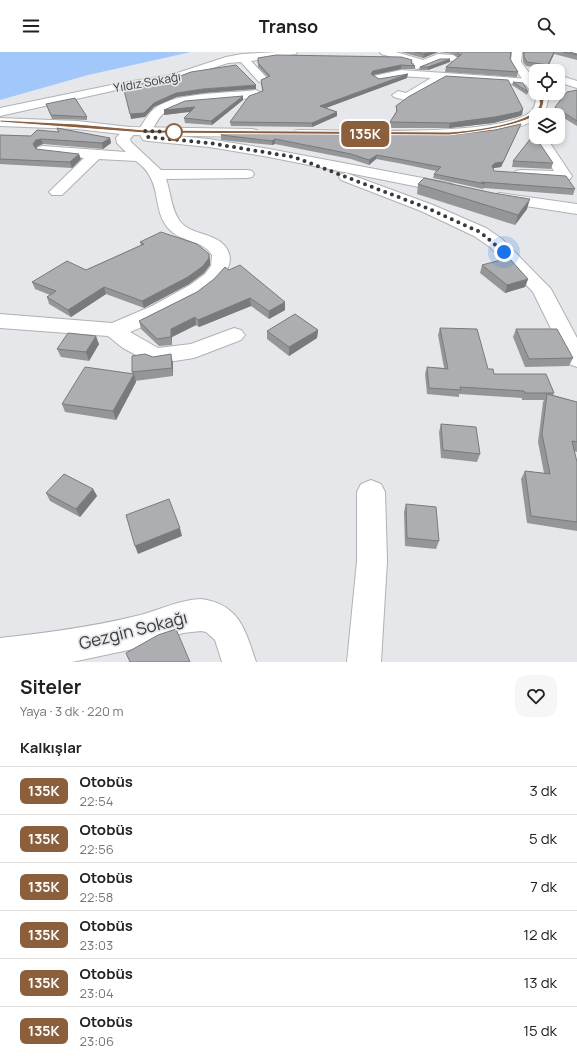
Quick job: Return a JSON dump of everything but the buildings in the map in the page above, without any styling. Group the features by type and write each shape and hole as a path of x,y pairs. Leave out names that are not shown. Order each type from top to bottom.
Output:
{"street":[{"name":"Yıldız Sokağı","path":"0,112 121,86 172,78 200,70 226,60 242,57 278,56 292,52"},
{"path":"385,52 424,63"},
{"path":"517,52 516,62 518,67 529,81"},
{"path":"570,52 577,54"},
{"path":"242,57 263,80"},
{"path":"378,78 401,73 438,57 453,58"},
{"path":"518,67 529,69"},
{"path":"401,73 529,86"},
{"path":"398,95 408,97 441,77"},
{"path":"565,81 577,85"},
{"path":"0,321 113,330 132,325 170,307 213,277 221,263 221,256 217,249 204,241 184,233 175,226 165,209 157,175 124,143 123,138 137,131 165,107 208,98 256,94"},
{"path":"289,134 449,134 471,132 526,119 536,113 541,107 542,100"},
{"path":"526,119 529,123"},
{"path":"0,122 77,125 137,131 265,134"},
{"path":"137,131 148,137 158,139 209,143 342,165 465,191"},
{"path":"506,173 565,176 544,144"},
{"path":"43,150 95,155 140,157"},
{"path":"57,192 95,155"},
{"path":"294,157 427,208 480,232 496,243 541,289 577,359"},
{"path":"157,175 247,174"},
{"path":"484,195 577,208"},
{"path":"113,330 131,343 155,356 194,351 234,335"},
{"path":"364,662 372,561 371,492"},
{"name":"Gezgin Sokağı","path":"0,656 55,649 138,632 196,614 210,616 227,628 239,662"}],"shaded area":[{"path":"0,52 191,52 88,75 0,100"}],"bus line":[{"name":"135K","path":"0,122 77,125 130,131 257,134 449,134 471,132 526,119 536,113 541,107 542,100"}],"route":[{"path":"174,132 145,131 148,137 158,139 195,141 243,150 294,157 427,208 480,232 496,243 504,252"}]}
